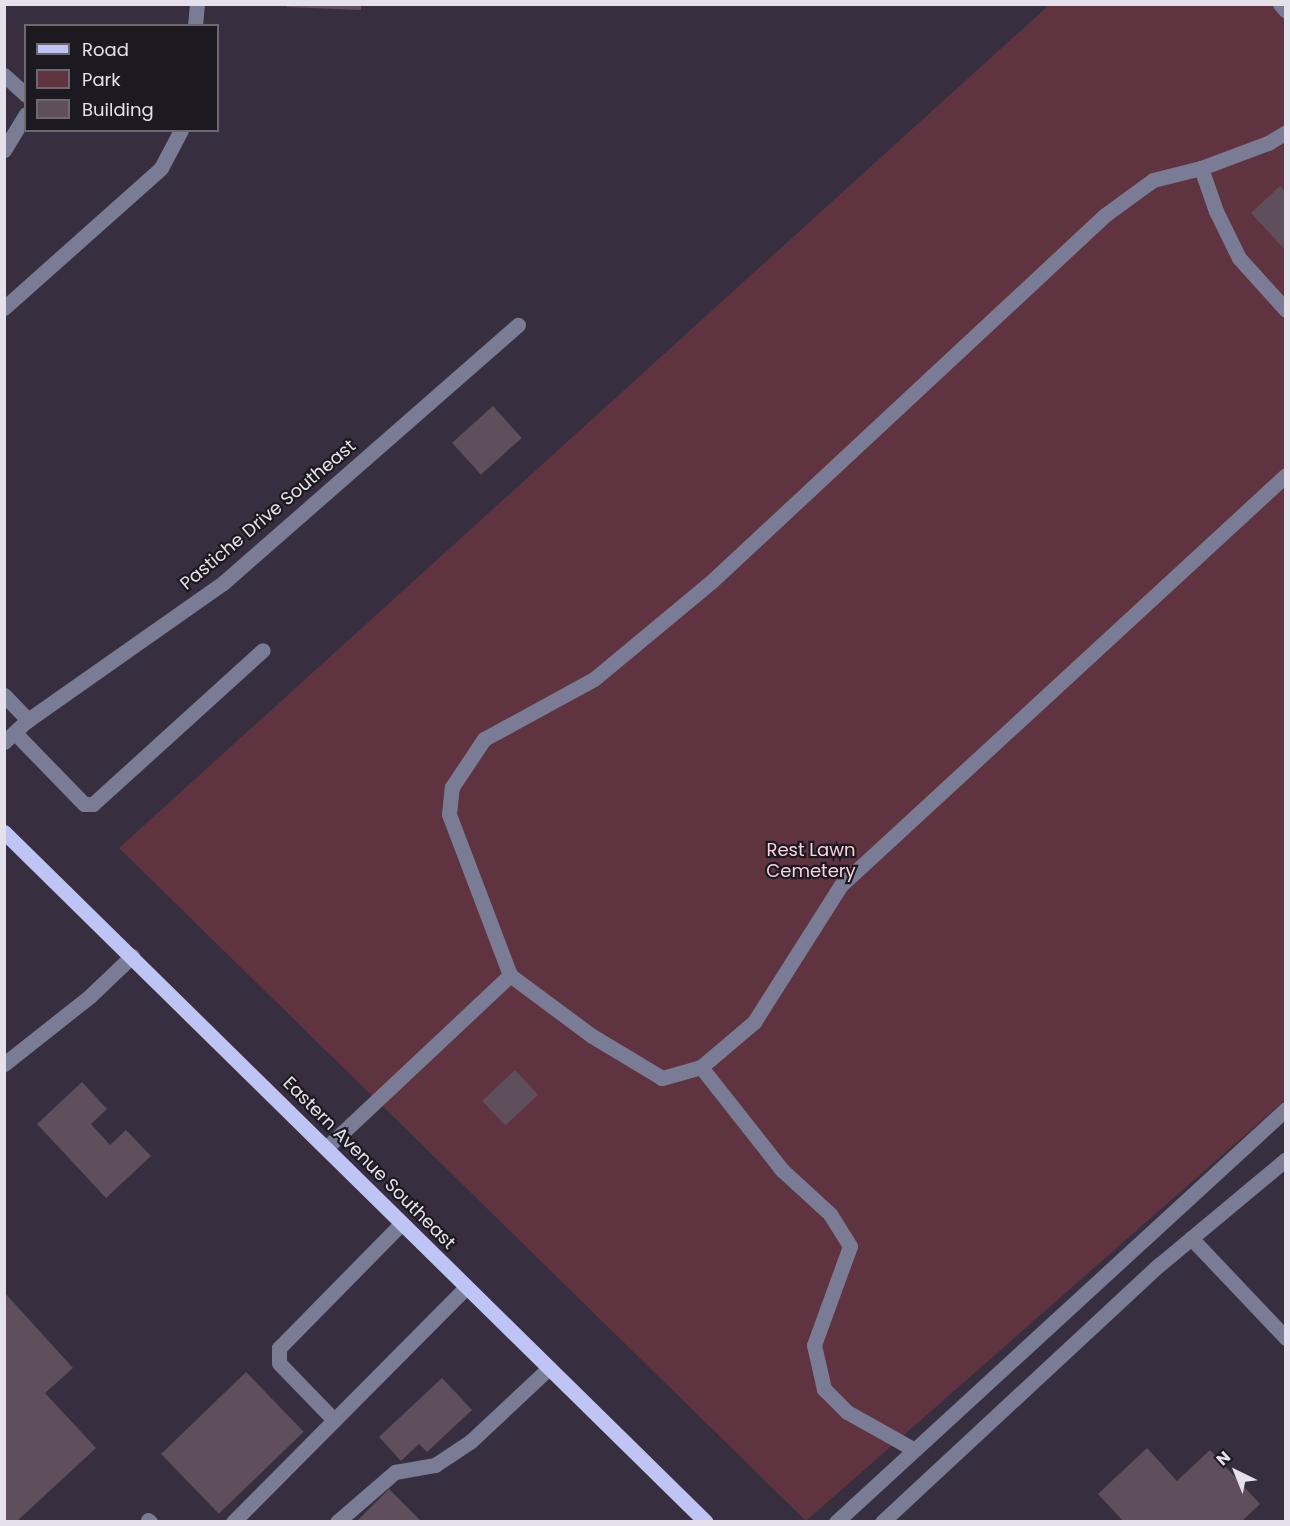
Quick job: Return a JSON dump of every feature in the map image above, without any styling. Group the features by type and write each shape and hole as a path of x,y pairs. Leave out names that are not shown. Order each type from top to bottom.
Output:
{"main road":[{"name":"Eastern Avenue Southeast","path":"4,832 706,1521"}],"street":[{"path":"195,24 197,4"},
{"path":"1280,4 1286,11"},
{"path":"4,75 24,93"},
{"path":"4,150 24,117"},
{"path":"6,303 161,168 180,132"},
{"path":"1286,132 1268,143 1201,168 1153,180 1106,215 712,581 594,679 484,740 452,787 448,814 510,975 592,1036 662,1078 701,1067 754,1022 841,885 1286,475"},
{"path":"1201,168 1216,212 1239,258 1286,310"},
{"name":"Pastiche Drive Southeast","path":"10,737 28,720 223,583 518,325"},
{"path":"10,737 84,804 93,804 263,650"},
{"path":"4,695 28,720"},
{"path":"4,1064 90,996 132,956"},
{"path":"326,1148 510,975"},
{"path":"701,1067 782,1170 830,1214 850,1246 814,1345 824,1389 847,1412 913,1449"},
{"path":"836,1521 1286,1109"},
{"path":"882,1521 1191,1238 1286,1160"},
{"path":"334,1420 279,1364 279,1348 402,1223"},
{"path":"1191,1238 1286,1338"},
{"path":"233,1521 466,1287"},
{"path":"337,1521 395,1472 435,1465 471,1441 549,1368"}],"green space":[{"name":"Rest Lawn Cemetery","path":"1049,5 1285,5 1285,1100 806,1521 119,848"}],"building":[{"path":"287,4 361,4 361,10 287,7"},
{"path":"1280,186 1286,192 1286,251 1251,213"},
{"path":"493,406 522,438 481,475 452,443"},
{"path":"515,1070 538,1095 505,1126 482,1101"},
{"path":"82,1082 107,1109 91,1124 110,1145 126,1130 151,1156 106,1198 37,1124"},
{"path":"4,1292 73,1368 45,1393 96,1448 16,1522 4,1522"},
{"path":"246,1372 304,1432 219,1514 161,1454"},
{"path":"442,1378 472,1410 427,1452 419,1444 401,1461 379,1437"},
{"path":"1147,1448 1177,1481 1210,1450 1260,1504 1241,1522 1124,1522 1098,1494"},
{"path":"389,1489 422,1522 356,1522"}]}
